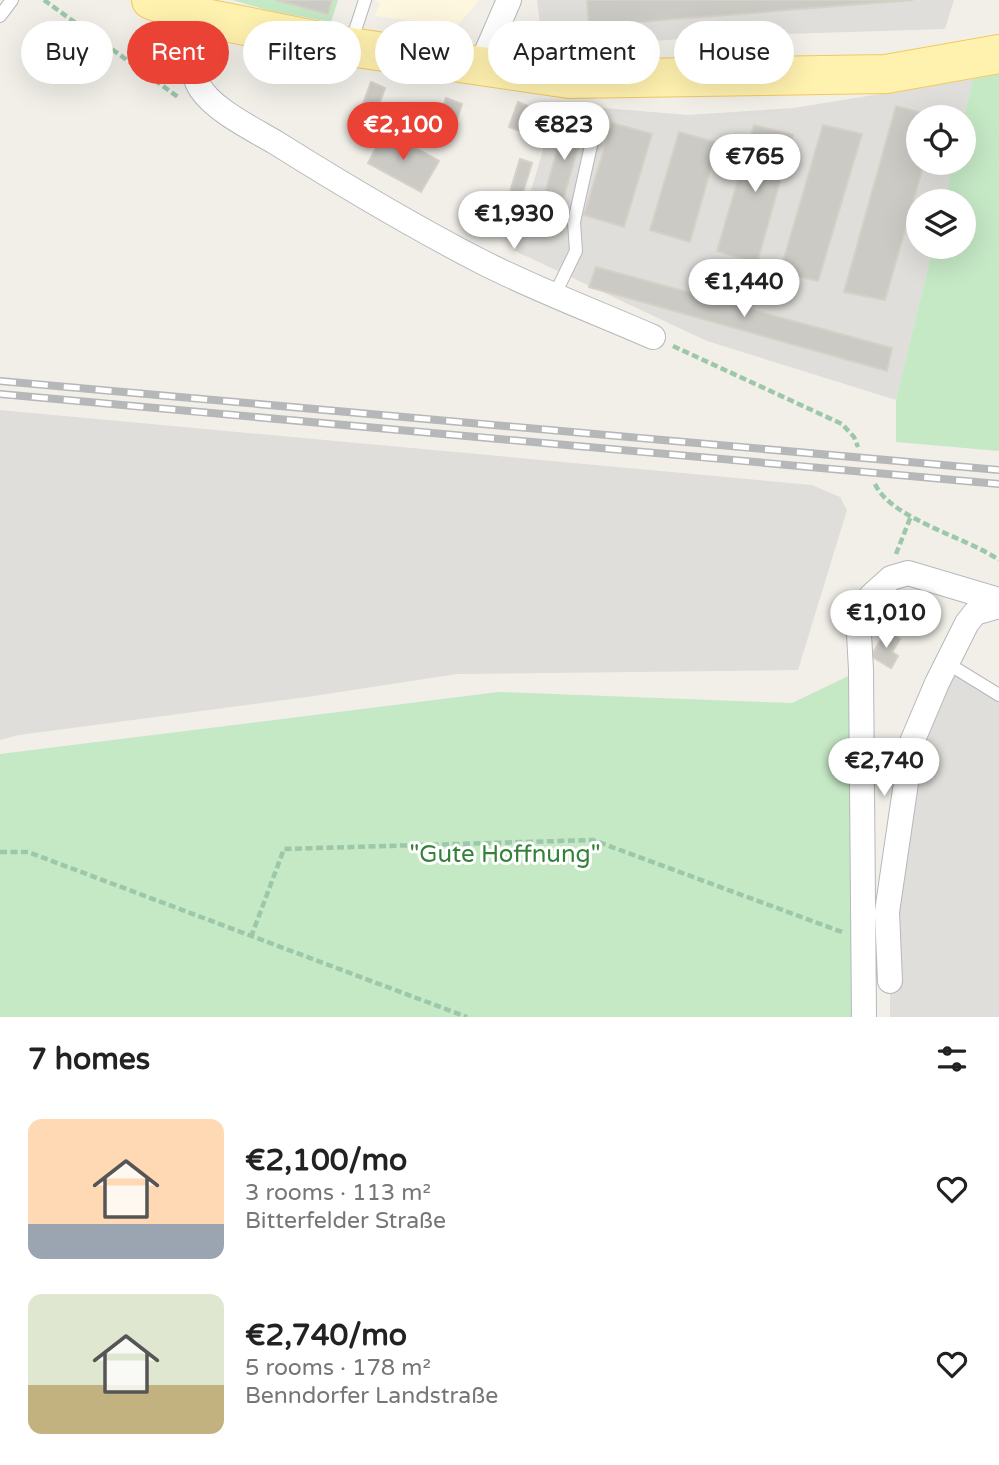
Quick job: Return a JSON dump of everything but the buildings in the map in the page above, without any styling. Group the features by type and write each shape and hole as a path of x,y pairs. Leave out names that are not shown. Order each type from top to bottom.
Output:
{"main road":[{"path":"151,0 195,16 243,26"},
{"path":"361,49 569,79 886,74 999,54"}],"street":[{"path":"480,67 509,0"},
{"path":"195,16 190,58 198,84 210,99 230,115 359,195 484,263 653,337"},
{"path":"864,1017 861,670 858,616 871,596 891,578 908,573 999,600"},
{"path":"890,981 887,912 912,742 967,623 975,613 999,606"}],"lane":[{"path":"0,16 12,0"},
{"path":"358,21 365,0"},
{"path":"555,294 576,251 574,222 594,132"},
{"path":"947,663 999,695"}],"path":[{"path":"44,0 123,60 182,100 210,99"},
{"path":"653,337 842,424 854,437 858,447"},
{"path":"875,484 880,494 894,508 982,548 999,560"},
{"path":"895,553 911,516"},
{"path":"251,937 284,849 593,840 863,940"},
{"path":"0,852 28,852 467,1017"}],"shaded area":[{"path":"375,0 479,0 461,21 416,21 375,16 380,3"},
{"path":"537,0 954,0 945,29 794,34 794,21 674,21 674,39 660,41 660,21 540,21"},
{"path":"973,79 967,105 906,105 906,175 950,175 947,189 906,189 906,259 930,259 896,400 707,341 513,250 557,104 688,115 793,108"},
{"path":"0,410 812,485 840,497 847,510 798,670 457,674 19,735 0,740"},
{"path":"947,663 999,696 999,1017 890,1017 890,981 912,742"}],"green space":[{"path":"233,0 338,0 331,21 266,10"},
{"path":"999,74 999,451 896,442 896,400 930,259 976,259 976,189 947,189 950,175 976,175 976,105 967,105 973,79"},
{"name":"\"Gute Hoffnung\"","path":"861,670 864,1017 0,1017 0,754 498,692 792,703"}],"railway":[{"path":"0,381 999,470"},
{"path":"0,394 999,484"}]}
